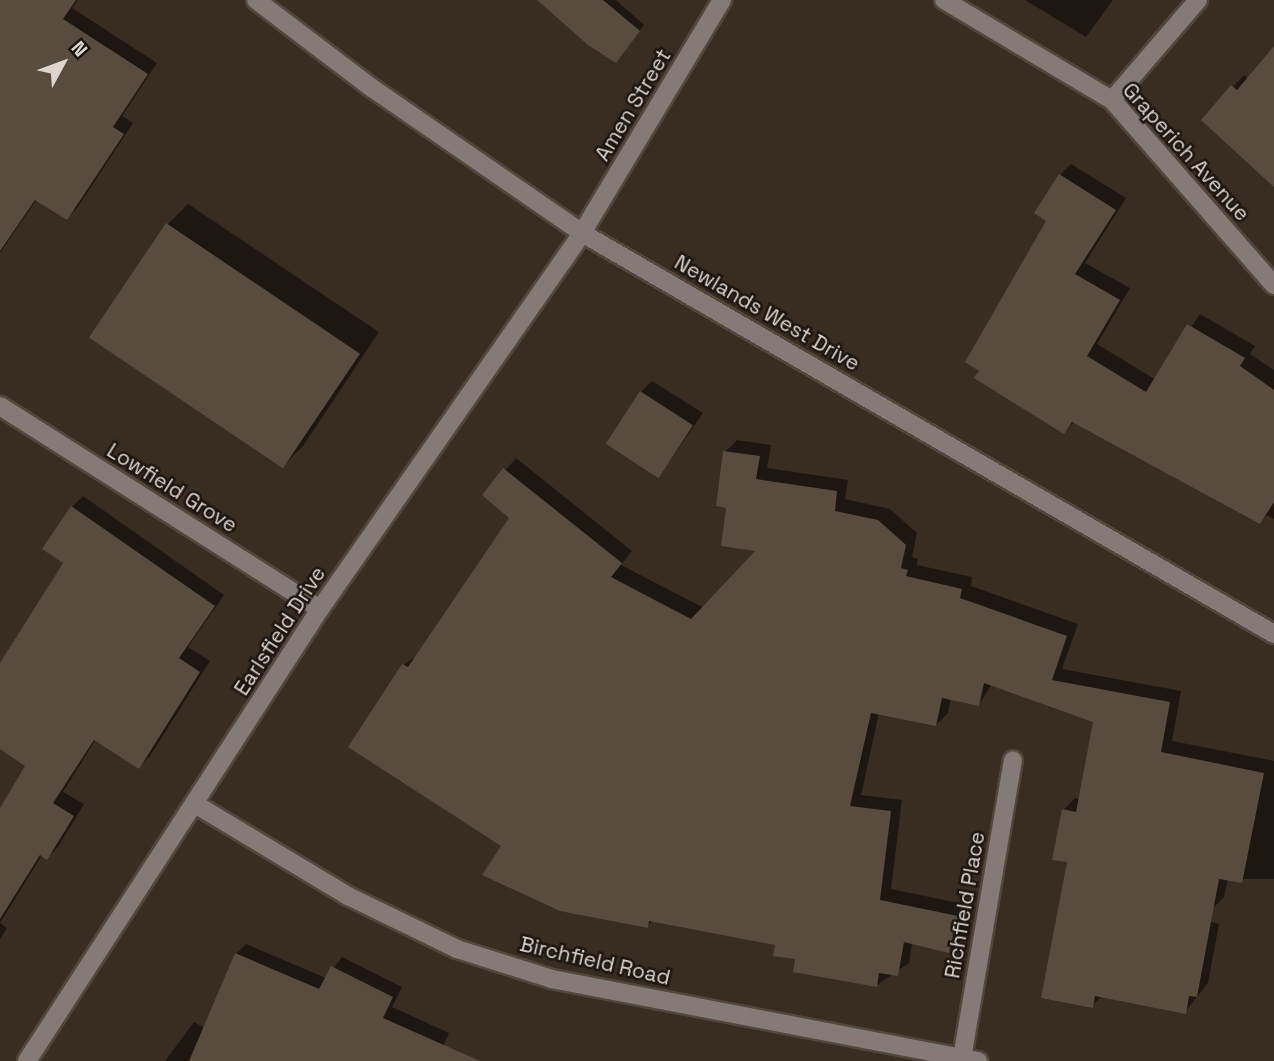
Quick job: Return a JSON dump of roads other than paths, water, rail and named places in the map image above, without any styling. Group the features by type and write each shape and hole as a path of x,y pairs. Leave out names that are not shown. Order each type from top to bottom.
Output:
{"street":[{"name":"Newlands West Drive","path":"256,0 372,88 582,233 1274,635"},
{"name":"Amen Street","path":"582,233 722,0"},
{"name":"Graperich Avenue","path":"944,0 1112,100 1274,285"},
{"path":"1112,100 1198,0"},
{"name":"Earlsfield Drive","path":"27,1061 320,609 582,233"},
{"name":"Lowfield Grove","path":"0,405 320,609"},
{"name":"Richfield Place","path":"970,1059 1013,760"},
{"name":"Birchfield Road","path":"195,804 348,896 457,950 552,979 970,1059"}]}
